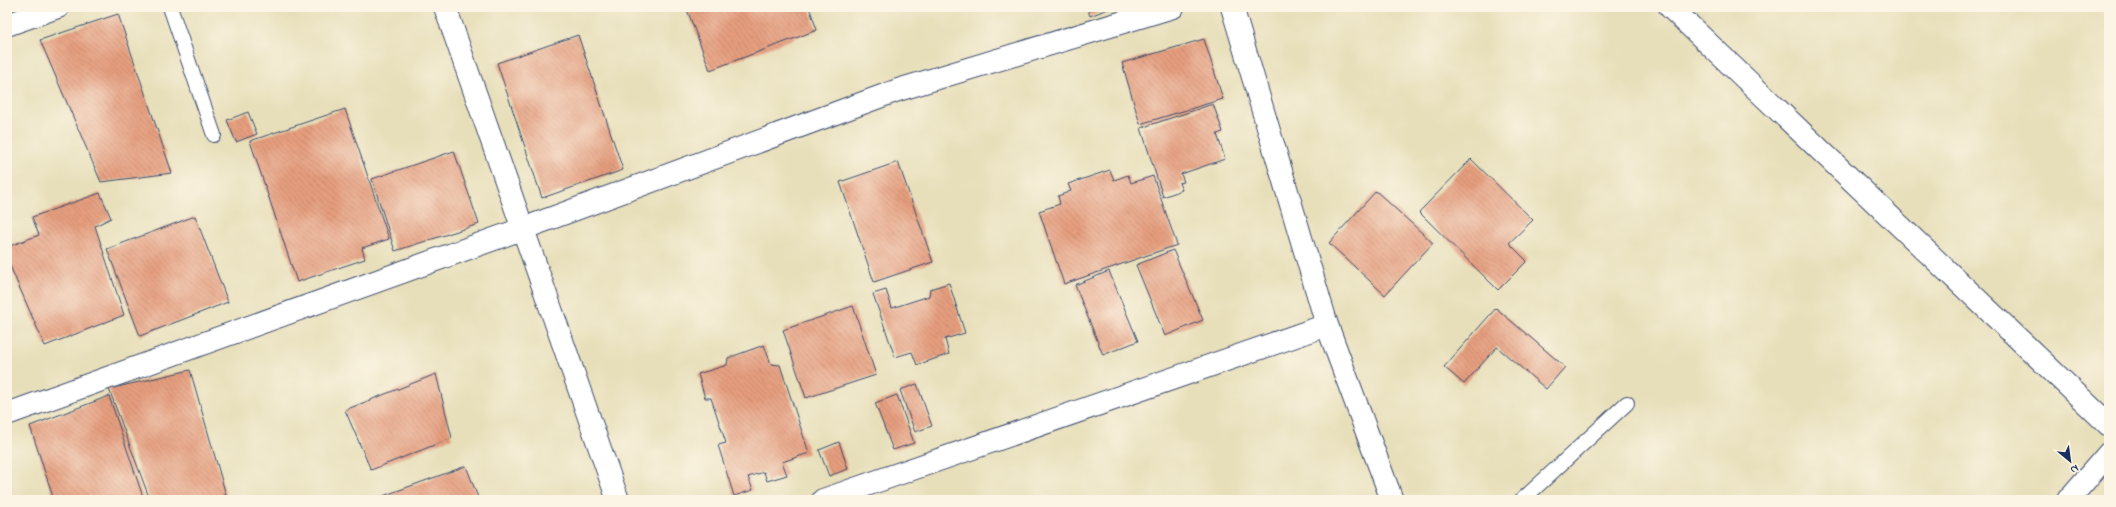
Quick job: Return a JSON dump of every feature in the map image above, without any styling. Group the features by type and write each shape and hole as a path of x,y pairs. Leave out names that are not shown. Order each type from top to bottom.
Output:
{"street":[{"path":"7,25 58,7"},
{"path":"445,7 618,500"},
{"path":"7,414 522,229 898,90 1173,7"},
{"path":"1232,7 1327,325 1392,500"},
{"path":"1670,7 2109,425"},
{"path":"823,500 1327,325"},
{"path":"2068,500 2109,453"}],"lane":[{"path":"170,7 214,135"},
{"path":"1522,500 1627,403"}],"building":[{"path":"686,7 809,7 817,30 710,70"},
{"path":"1087,7 1113,7 1090,16"},
{"path":"118,14 172,173 101,182 40,40"},
{"path":"578,35 623,170 542,198 497,63"},
{"path":"1204,39 1223,99 1140,124 1122,63"},
{"path":"1213,104 1223,132 1217,134 1225,159 1181,174 1184,182 1179,183 1182,190 1163,197 1141,128"},
{"path":"345,109 389,239 362,248 365,259 297,282 250,141"},
{"path":"248,112 257,134 236,142 227,120"},
{"path":"454,151 479,224 395,251 372,179"},
{"path":"1471,159 1533,220 1509,243 1527,261 1498,290 1419,212"},
{"path":"898,162 933,262 874,282 840,182"},
{"path":"1110,170 1114,180 1128,175 1131,183 1153,176 1177,245 1064,284 1039,211 1060,204 1058,196 1071,191 1068,184"},
{"path":"1376,191 1433,243 1385,295 1329,243"},
{"path":"100,193 111,218 95,226 124,315 45,346 7,259 7,247 39,235 32,217"},
{"path":"195,216 228,302 140,336 107,249"},
{"path":"1173,250 1203,320 1165,336 1136,265"},
{"path":"1109,271 1138,341 1103,355 1075,285"},
{"path":"949,283 965,333 945,339 949,354 917,365 912,352 895,357 873,294 886,290 892,308 929,296 930,289"},
{"path":"853,306 876,375 806,398 783,330"},
{"path":"1496,308 1565,367 1546,389 1497,347 1464,384 1444,367"},
{"path":"764,345 771,364 780,365 809,453 782,462 787,475 767,481 764,472 748,477 753,490 734,496 718,445 726,443 711,398 705,398 698,374 727,365 728,358"},
{"path":"190,370 226,495 212,500 150,500 109,389"},
{"path":"436,374 452,438 371,470 345,410"},
{"path":"917,384 932,426 915,432 900,390"},
{"path":"897,395 914,443 893,450 875,403"},
{"path":"109,396 144,500 54,500 30,426"},
{"path":"839,442 848,469 829,476 819,450"},
{"path":"466,466 479,500 372,500"}]}
